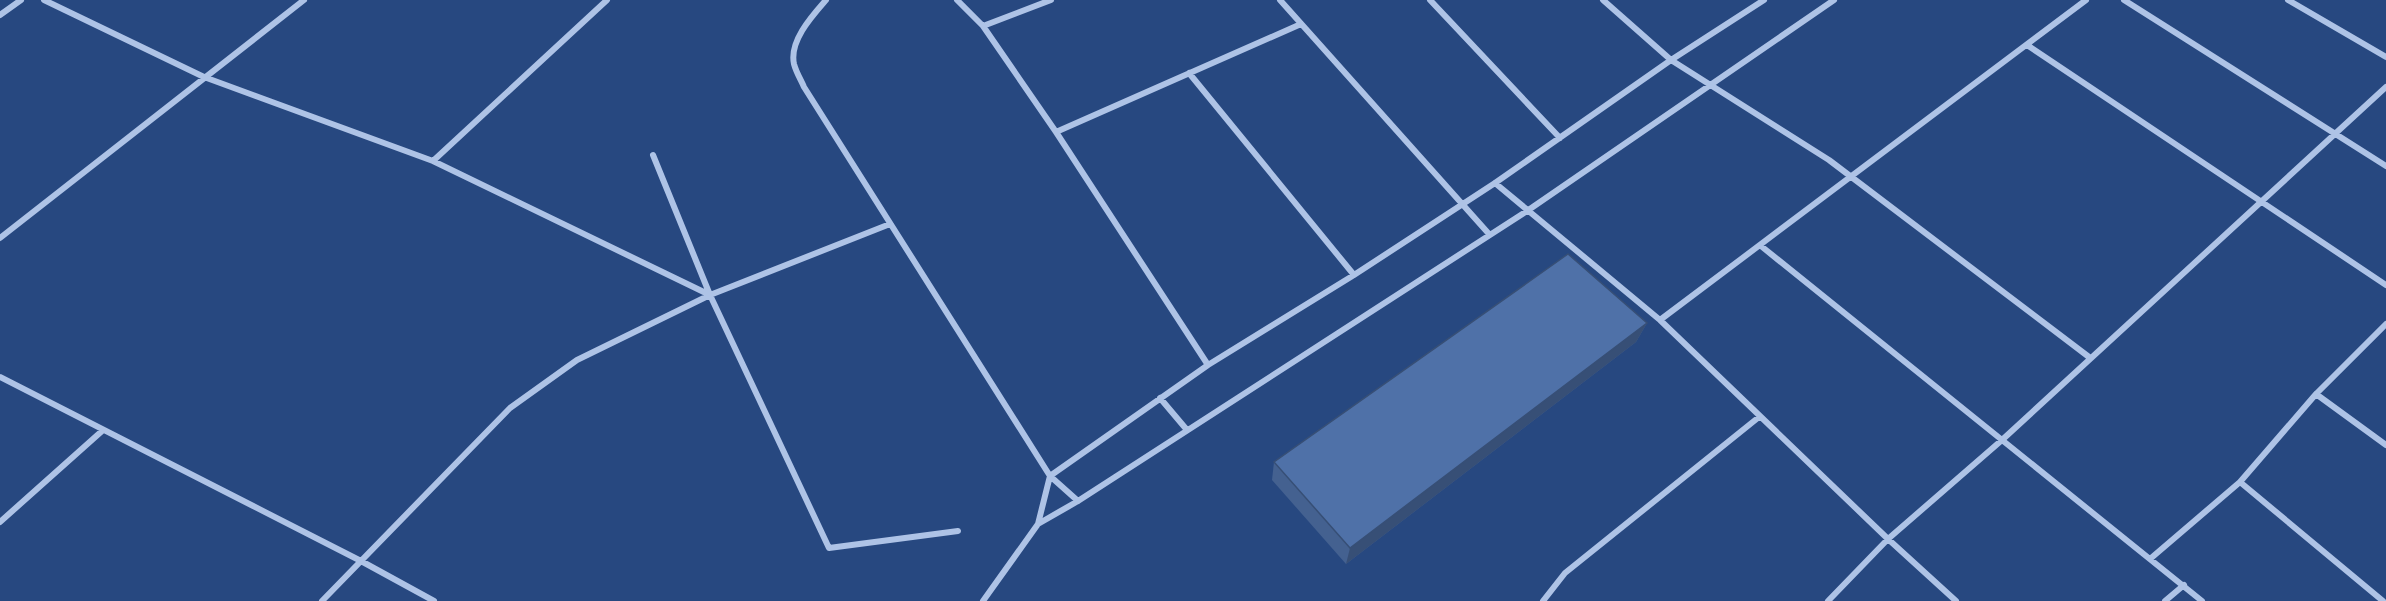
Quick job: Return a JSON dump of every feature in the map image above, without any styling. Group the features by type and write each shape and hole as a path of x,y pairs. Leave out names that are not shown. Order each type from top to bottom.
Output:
{"street":[{"path":"0,15 21,0"},
{"path":"44,0 204,77 433,161 710,296"},
{"path":"0,238 304,0"},
{"path":"433,161 607,0"},
{"path":"826,0 809,20 799,39 793,62 804,87 1050,477 1078,501"},
{"path":"957,0 983,26 1056,132 1208,365"},
{"path":"983,26 1051,0"},
{"path":"1280,0 1489,234"},
{"path":"1430,0 1560,138"},
{"path":"1603,0 1671,60 1829,160 2090,357"},
{"path":"983,601 1038,524 1050,477 1208,365 1354,275 1460,204 1496,183 1671,60 1764,0"},
{"path":"1038,524 1078,501 1527,211 1834,0"},
{"path":"1660,320 2086,0"},
{"path":"2124,0 2386,166"},
{"path":"2288,0 2386,57"},
{"path":"1056,132 1301,24"},
{"path":"2026,45 2386,285"},
{"path":"1189,73 1354,275"},
{"path":"1828,601 1888,539 2002,440 2386,87"},
{"path":"653,155 710,296 829,548 958,531"},
{"path":"1496,183 1660,320 1759,417 1956,601"},
{"path":"322,601 510,408 577,360 710,296 890,224"},
{"path":"1761,246 2202,601"},
{"path":"2150,559 2241,482 2316,394 2386,324"},
{"path":"0,377 361,561 434,601"},
{"path":"2316,394 2386,445"},
{"path":"1160,398 1187,430"},
{"path":"1543,601 1565,573 1759,417"},
{"path":"0,522 102,431"},
{"path":"2241,482 2383,601"},
{"path":"2165,601 2184,585"}],"building":[{"path":"1568,254 1647,323 1350,548 1274,462"}]}
